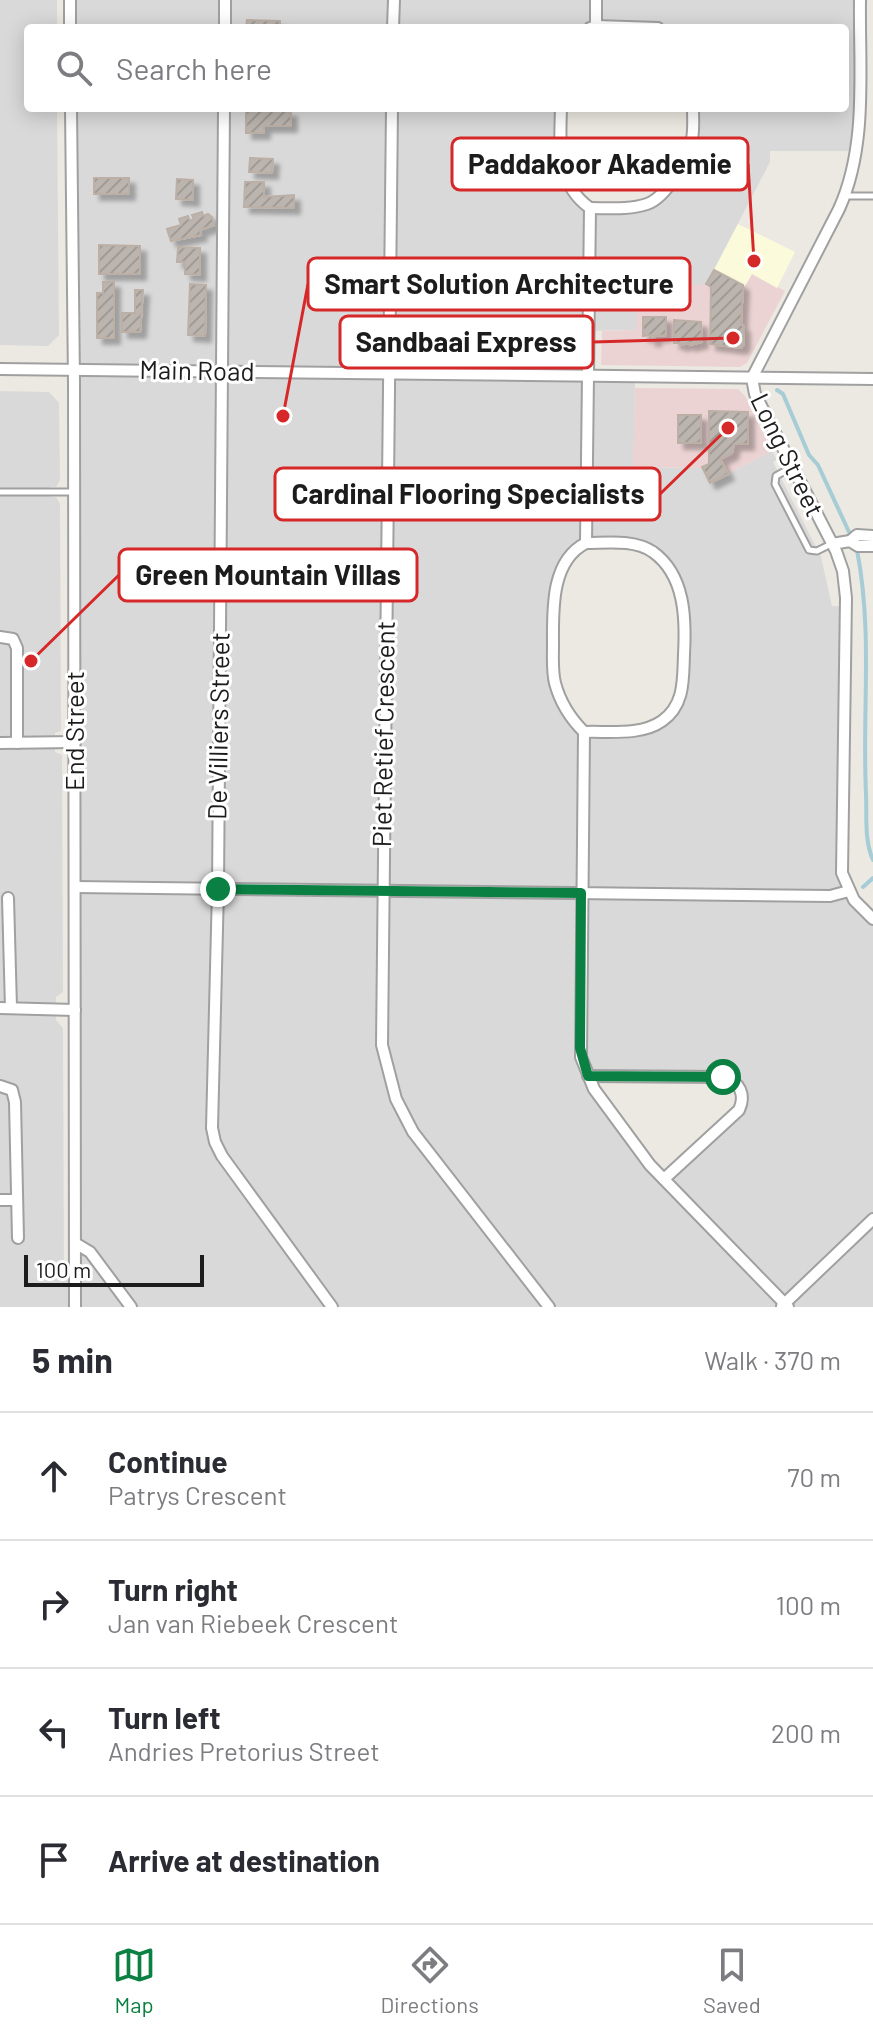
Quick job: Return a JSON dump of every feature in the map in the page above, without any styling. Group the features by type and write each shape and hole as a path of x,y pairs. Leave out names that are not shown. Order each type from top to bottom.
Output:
{"street":[{"path":"70,0 70,24"},
{"path":"225,0 225,24"},
{"path":"393,24 394,0"},
{"path":"593,24 596,0"},
{"name":"Long Street","path":"849,891 842,863 845,584 832,544 755,394 752,378 845,196 853,170 858,133 860,0"},
{"name":"End Street","path":"71,112 75,1307"},
{"name":"De Villiers Street","path":"224,112 218,889 212,1121 215,1142 222,1156 332,1307"},
{"name":"Piet Retief Crescent","path":"392,112 380,1026 385,1063 396,1099 424,1148 549,1307"},
{"path":"561,112 563,172 571,190 590,208 638,206 660,197 689,147 693,112"},
{"path":"586,543 590,208"},
{"name":"Main Road","path":"0,369 873,379"},
{"path":"832,544 850,541 857,535 873,536"},
{"path":"850,541 858,546 873,546"},
{"path":"584,732 645,729 660,723 671,713 683,689 686,620 681,594 670,571 655,554 631,544 586,543 571,554 560,576 553,601 555,685 563,706 584,732 580,1048 588,1076 603,1102 650,1165 785,1306 873,1219"},
{"path":"0,637 13,639 17,648 17,743"},
{"path":"0,743 75,742"},
{"path":"75,887 830,896 849,891 873,919"},
{"path":"8,898 5,1008 75,1010"},
{"path":"588,1076 723,1077 737,1084 742,1094 739,1110 664,1179"},
{"path":"0,1086 12,1090 15,1102 18,1238"},
{"path":"0,1200 16,1200"},
{"path":"75,1243 90,1252 131,1307"}],"lane":[{"path":"845,196 873,196"},
{"path":"792,467 776,476 774,481 807,548 814,552 832,544"},
{"path":"0,492 74,492"}],"shaded area":[{"path":"0,0 57,0 57,24 24,24 24,112 57,112 59,335 48,346 0,345"},
{"path":"71,0 860,0 858,151 770,151 770,162 706,285 637,285 636,330 590,331 589,377 635,378 634,467 702,468 710,483 772,451 777,460 773,462 821,557 832,606 847,607 845,881 873,918 873,1307 0,1307 0,391 49,392 59,403 60,480 56,487 50,487 51,497 56,497 60,504 61,731 55,733 55,752 62,755 63,992 56,997 56,1020 63,1028 64,1277 76,1277 71,112 562,112 565,171 592,207 653,202 690,147 693,112 849,112 849,24 71,24","holes":["598,544 650,551 669,572 685,620 676,705 645,729 584,731 556,684 557,589 576,550","589,1075 729,1078 743,1100 665,1179"]},
{"path":"738,224 795,252 777,288 752,274 745,286 714,270"},
{"path":"714,270 745,286 752,273 785,291 747,363 740,367 601,365 602,331 636,330 636,285 705,285"},
{"path":"635,388 738,389 745,396 772,451 710,483 702,468 633,467"}],"building":[{"path":"247,20 280,21 280,24 246,24"},
{"path":"246,112 291,112 291,126 264,126 264,133 246,133"},
{"path":"250,158 273,159 272,173 249,172"},
{"path":"94,178 129,178 129,194 94,194"},
{"path":"177,179 193,180 193,200 176,199"},
{"path":"245,182 264,182 264,197 294,195 294,208 244,207"},
{"path":"202,212 203,216 208,214 212,217 214,225 200,230 201,235 171,241 167,229 181,225 179,219 188,216 190,221 194,219 192,215"},
{"path":"99,245 140,246 140,274 99,274"},
{"path":"178,247 200,248 200,275 185,274 185,262 177,262"},
{"path":"714,270 743,285 741,324 744,327 744,344 741,348 710,344 711,287 706,284"},
{"path":"103,282 114,282 114,338 97,338 97,293 103,293"},
{"path":"190,284 206,285 205,336 188,335"},
{"path":"135,290 143,290 140,332 122,332 122,313 135,313"},
{"path":"643,317 666,317 666,335 655,336 655,340 650,340 650,335 643,336"},
{"path":"674,320 701,322 702,342 690,345 674,343"},
{"path":"709,411 748,412 748,444 734,444 732,453 720,459 728,474 710,483 702,467 709,464"},
{"path":"678,415 701,415 701,443 678,443"}],"waterway":[{"path":"777,390 783,394 809,455 818,465 849,532"},
{"path":"857,550 866,641 866,828 873,860"},
{"path":"863,887 873,878"}],"place":[{"name":"Paddakoor Akademie","path":"754,261"},
{"name":"Sandbaai Express","path":"733,338"},
{"name":"Smart Solution Architecture","path":"283,416"},
{"name":"Cardinal Flooring Specialists","path":"728,428"},
{"name":"Green Mountain Villas","path":"31,661"}],"route":[{"path":"218,889 581,893 580,1048 588,1076 723,1077"}]}
